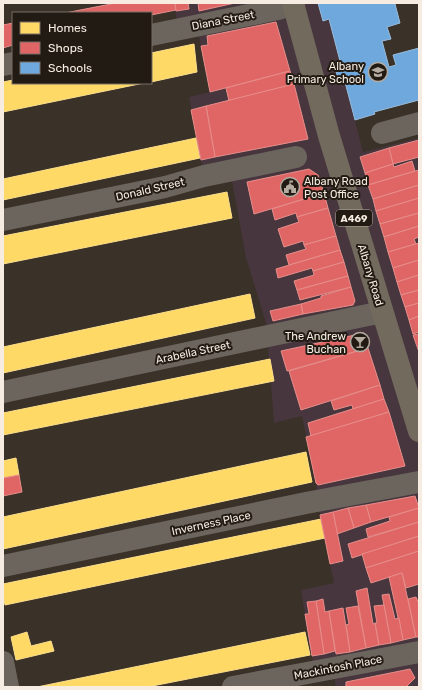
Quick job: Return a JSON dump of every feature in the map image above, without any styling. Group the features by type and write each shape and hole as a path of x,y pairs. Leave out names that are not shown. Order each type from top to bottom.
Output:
{"main road":[{"name":"Albany Road","path":"293,4 329,136 419,431"}],"street":[{"name":"Diana Street","path":"152,35 278,9 293,4"},
{"path":"382,133 419,123"},
{"name":"Donald Street","path":"3,220 165,187 204,176 296,157"},
{"name":"Arabella Street","path":"3,392 382,312"},
{"name":"Inverness Place","path":"3,566 306,503 419,482"},
{"name":"Mackintosh Place","path":"233,687 419,652"},
{"path":"3,662 8,687"}],"shaded area":[{"path":"174,3 318,3 323,21 329,19 340,61 334,63 339,83 345,82 363,152 419,138 419,687 336,687 333,671 315,674 301,590 334,583 302,416 274,423 266,323 246,258 230,170 204,176 189,97 210,92 201,46 196,26 178,29"}],"building: Homes":[{"path":"194,44 197,72 152,82 152,53"},
{"path":"12,80 12,84 139,84 3,112 3,82"},
{"path":"196,138 200,158 3,200 3,179"},
{"path":"227,192 232,218 3,264 3,236"},
{"path":"250,294 255,318 3,373 3,347"},
{"path":"270,359 274,381 3,435 3,413"},
{"path":"306,452 312,482 3,549 3,517"},
{"path":"16,458 19,475 3,478 3,461"},
{"path":"321,519 325,538 5,605 3,584"},
{"path":"27,632 31,646 51,641 54,651 16,660 11,637"},
{"path":"305,632 310,655 147,687 37,687"}],"building: Shops":[{"path":"116,3 175,3 176,10 152,15 152,12 70,12"},
{"path":"175,3 188,3 189,9 176,11"},
{"path":"198,3 235,3 199,11"},
{"path":"276,22 290,71 210,92 201,46 208,45 207,36"},
{"path":"12,23 12,45 3,48 3,25"},
{"path":"290,71 294,84 229,101 226,88"},
{"path":"294,84 308,139 215,157 206,106"},
{"path":"206,106 215,157 201,160 191,110"},
{"path":"419,140 419,157 393,164 389,148"},
{"path":"389,148 393,164 365,173 360,157"},
{"path":"412,161 415,171 368,185 365,173 393,164 394,167"},
{"path":"309,169 318,175 324,193 254,214 247,182"},
{"path":"419,170 419,185 373,199 368,185"},
{"path":"419,185 419,198 376,211 373,199"},
{"path":"324,193 328,208 297,217 296,213 275,220 272,209"},
{"path":"419,198 419,213 380,224 376,211"},
{"path":"328,208 336,236 304,245 303,241 284,247 278,229 299,222 297,217"},
{"path":"419,213 419,226 384,237 380,224"},
{"path":"419,226 419,237 414,239 416,244 388,252 384,237"},
{"path":"336,236 340,250 289,265 286,255 306,249 304,245"},
{"path":"419,243 419,260 393,268 388,252"},
{"path":"340,250 344,262 313,271 312,268 278,278 276,269"},
{"path":"419,260 419,275 397,282 393,268"},
{"path":"344,262 348,276 297,290 294,281 314,275 313,271"},
{"path":"419,275 419,290 401,295 397,282"},
{"path":"348,276 351,287 300,300 297,290"},
{"path":"351,287 355,301 353,305 303,314 301,304"},
{"path":"419,290 419,303 405,307 401,295"},
{"path":"419,303 419,316 409,320 405,307"},
{"path":"301,304 303,314 273,321 270,311"},
{"path":"419,316 419,332 413,334 409,320"},
{"path":"364,333 368,348 287,371 281,351"},
{"path":"419,334 419,352 413,335"},
{"path":"368,348 380,385 301,410 289,371"},
{"path":"380,385 384,399 353,409 352,405 334,410 331,401"},
{"path":"384,399 389,412 311,436 308,423"},
{"path":"389,412 405,466 318,485 316,483 306,437"},
{"path":"19,475 22,492 3,496 3,478"},
{"path":"415,496 419,508 371,522 366,505"},
{"path":"366,505 371,522 354,528 348,508"},
{"path":"348,508 354,528 337,534 333,512"},
{"path":"419,508 419,522 368,537 366,529 390,521 389,517"},
{"path":"333,512 343,561 330,564 320,515"},
{"path":"419,522 419,536 352,558 348,544"},
{"path":"419,536 419,551 366,568 362,554"},
{"path":"419,551 419,584 406,588 402,573 371,583 366,568"},
{"path":"402,573 416,637 403,640 389,577"},
{"path":"367,588 373,624 375,623 379,645 366,648 356,591"},
{"path":"389,594 395,619 399,618 403,640 391,643 382,595"},
{"path":"416,597 419,604 419,637 416,637 408,599"},
{"path":"323,599 325,612 329,611 335,651 324,654 316,601"},
{"path":"316,601 324,654 312,656 305,614 309,614 307,602"},
{"path":"384,605 391,643 379,645 374,606"},
{"path":"358,606 366,648 350,652 346,625 349,624 346,608"},
{"path":"343,608 350,652 336,654 329,611"},
{"path":"410,669 415,678 406,687 343,687 346,686 346,682"}],"building: Schools":[{"name":"Albany Primary School","path":"318,3 397,3 395,4 400,23 387,27 391,39 382,41 389,67 396,65 393,55 419,48 419,100 374,112 375,114 355,120 345,82 339,83 334,63 340,61 329,19 323,21"}],"place":[{"name":"Albany Primary School","path":"378,72"},
{"name":"Albany Road Post Office","path":"290,187"},
{"name":"The Andrew Buchan","path":"360,342"}]}
